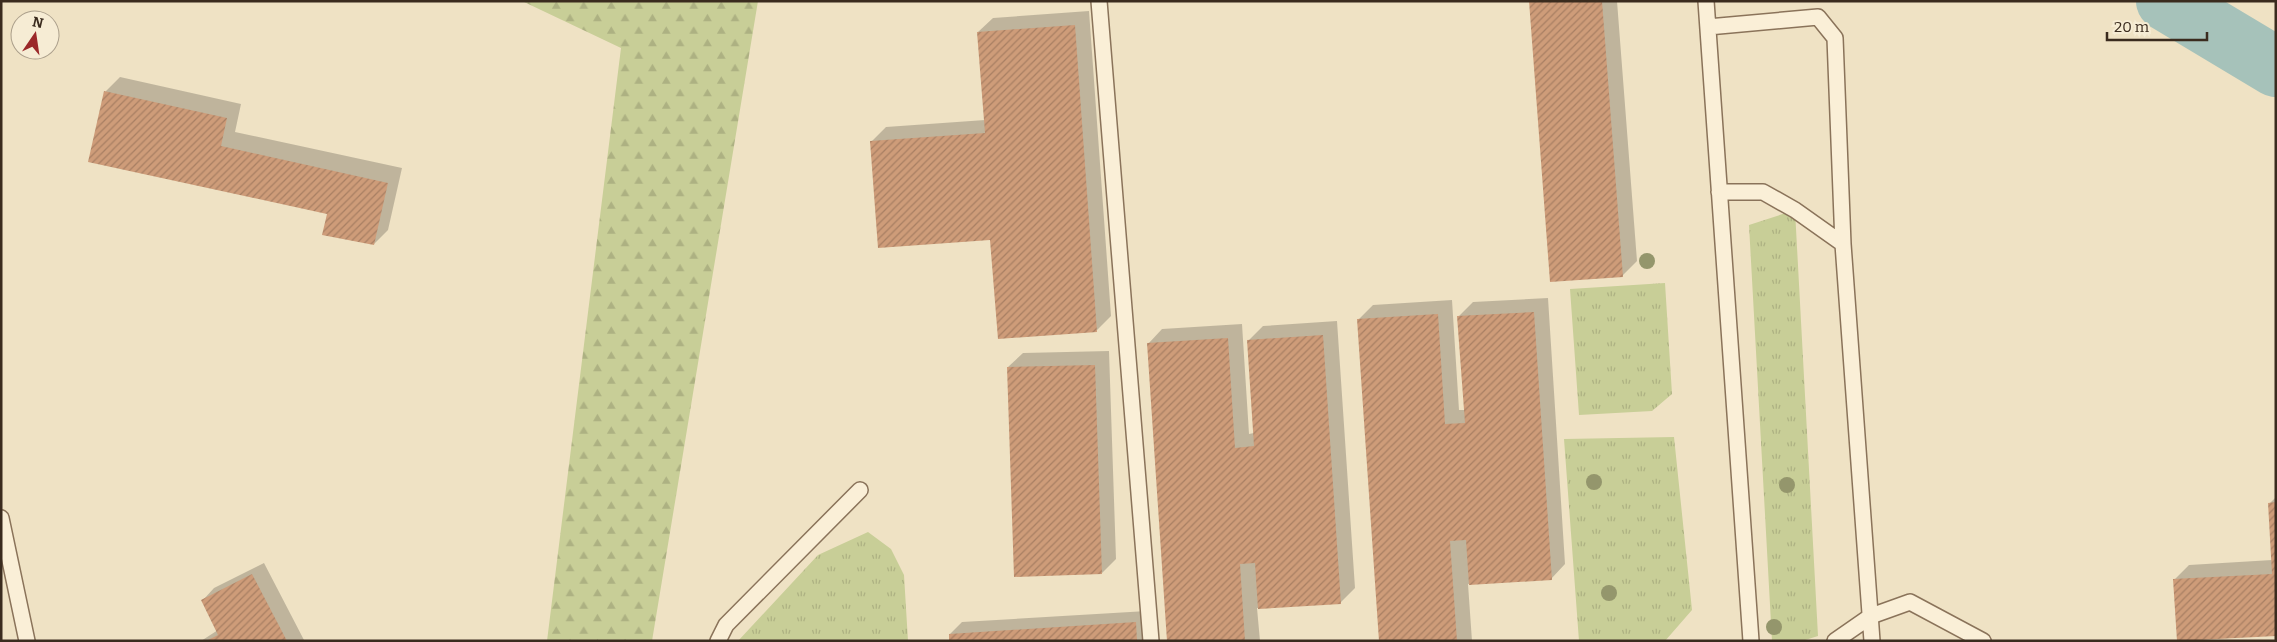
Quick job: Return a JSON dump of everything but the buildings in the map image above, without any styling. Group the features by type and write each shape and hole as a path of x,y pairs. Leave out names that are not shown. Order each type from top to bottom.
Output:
{"lane":[{"path":"1099,1 1151,641"},
{"path":"1706,1 1751,641"},
{"path":"1708,27 1818,16 1835,38 1843,244 1872,641"},
{"path":"1719,192 1763,192 1794,210 1843,244"},
{"path":"718,641 726,625 860,490"},
{"path":"1,518 27,641"},
{"path":"1834,641 1871,616 1910,602 1983,641"}],"green space":[{"path":"522,1 758,1 652,641 547,641 621,48"},
{"path":"1795,210 1818,636 1802,641 1772,641 1749,225"},
{"path":"1665,283 1672,394 1652,411 1579,415 1570,289"},
{"path":"1674,437 1692,610 1665,641 1579,641 1564,439"},
{"path":"868,532 891,549 904,575 908,641 738,641 818,555"}],"waterway":[{"path":"2166,1 2276,67"}]}
